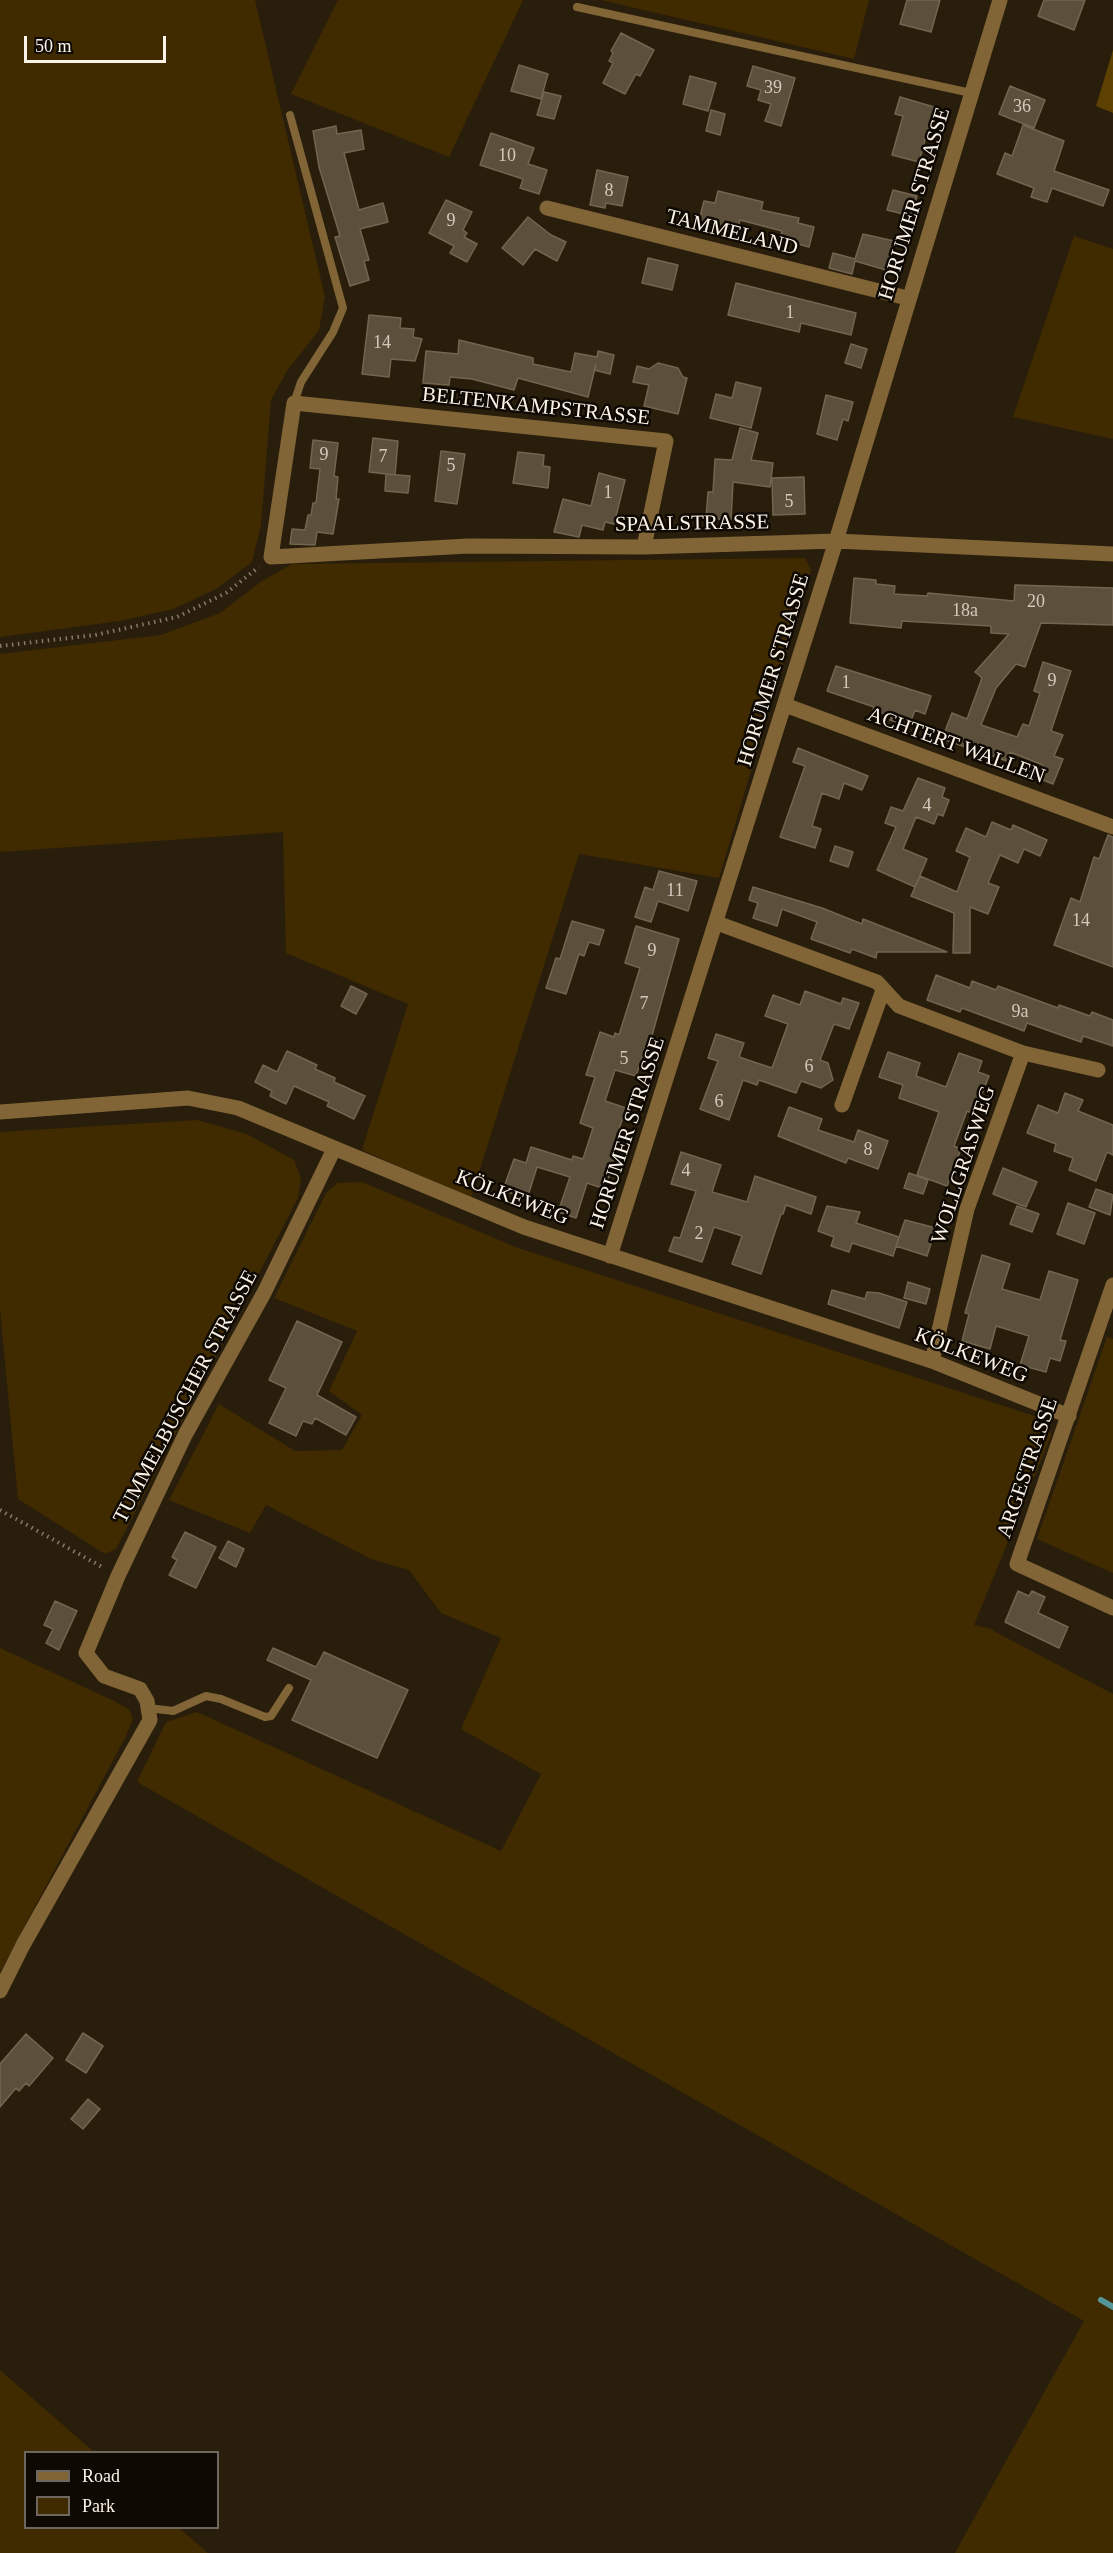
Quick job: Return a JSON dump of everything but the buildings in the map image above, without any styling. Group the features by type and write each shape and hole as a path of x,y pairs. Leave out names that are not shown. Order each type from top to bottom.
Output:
{"street":[{"name":"HORUMER STRASSE","path":"610,1256 836,541 1000,0"},
{"name":"TAMMELAND","path":"547,208 908,298"},
{"name":"BELTENKAMPSTRASSE","path":"294,403 666,441 644,547"},
{"path":"271,557 294,403"},
{"name":"SPAALSTRASSE","path":"271,557 468,546 644,547 836,541 1113,554"},
{"name":"ACHTERT WALLEN","path":"785,705 1113,827"},
{"path":"717,923 877,982 899,1006 1023,1053 1098,1070"},
{"path":"842,1105 883,990"},
{"name":"WOLLGRASWEG","path":"932,1361 967,1209 1023,1053"},
{"name":"KÖLKEWEG","path":"0,1112 188,1098 238,1108 524,1227 932,1361 1069,1416"},
{"name":"TUMMELBUSCHER STRASSE","path":"148,1708 140,1689 104,1676 86,1653 118,1576 185,1435 264,1293 334,1149"},
{"name":"ARGESTRASSE","path":"1113,1285 1017,1564 1113,1608"},
{"path":"0,1991 23,1945 150,1720 148,1708"}],"lane":[{"name":"HORUMER STRASSE","path":"577,7 971,93"},
{"path":"290,114 343,308 333,332 301,382 294,403"},
{"path":"148,1708 173,1711 206,1696 221,1699 265,1717 270,1716 289,1688"}],"path":[{"path":"0,646 95,634 177,617 226,593 271,557"},
{"path":"0,1510 118,1576"}],"green space":[{"path":"0,0 255,0 325,297 319,330 287,371 271,400 261,525 252,562 216,589 173,609 120,621 0,637"},
{"path":"338,0 523,0 449,157 291,94"},
{"path":"601,0 869,0 854,59"},
{"path":"1074,236 1113,249 1113,439 1013,417"},
{"path":"805,558 811,570 719,878 579,854 471,1198 362,1150 408,1004 286,953 283,832 0,852 0,654 161,635 220,613 262,581 292,564"},
{"path":"197,1120 247,1134 294,1160 301,1178 298,1198 116,1549 105,1554 18,1499 0,1309 0,1132"},
{"path":"362,1182 518,1248 1047,1420 1051,1436 974,1625 988,1628 1113,1694 1113,2553 955,2553 1084,2321 137,1782 166,1722 197,1712 501,1851 541,1774 461,1729 501,1638 441,1613 409,1570 371,1559 266,1505 250,1533 169,1500 219,1404 295,1451 342,1450 362,1415 329,1391 357,1331 274,1298 326,1193 337,1183"},
{"path":"1107,1337 1113,1339 1113,1573 1037,1539"},
{"path":"0,1648 129,1709 133,1719 0,1972"},
{"path":"0,2370 93,2451 24,2451 24,2529 180,2529 208,2553 0,2553"}],"shaded area":[{"path":"1113,50 1113,113 1096,106"}],"waterway":[{"path":"1101,2300 1113,2307"}]}
